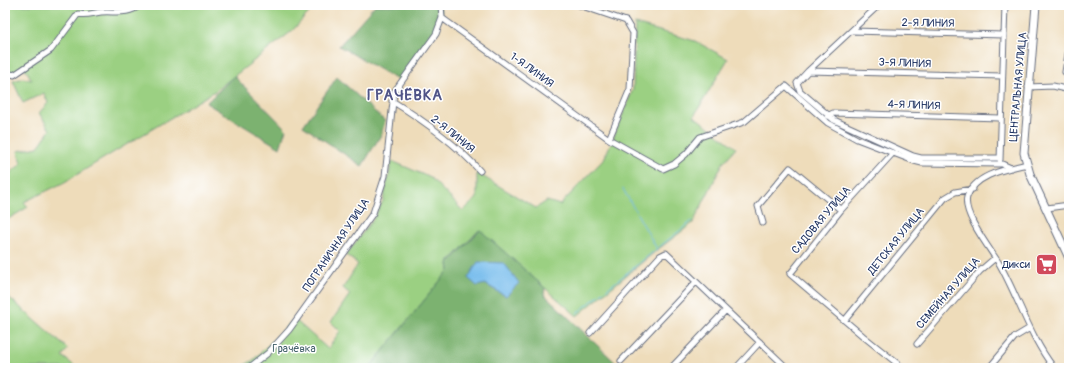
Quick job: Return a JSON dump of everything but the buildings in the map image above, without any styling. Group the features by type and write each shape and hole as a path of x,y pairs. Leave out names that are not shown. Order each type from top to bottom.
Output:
{"main road":[{"name":"ЦЕНТРАЛЬНАЯ УЛИЦА","path":"1036,5 1024,146 1026,164 1069,258"}],"street":[{"path":"5,72 14,75 42,58 51,50 78,14 124,13 141,5"},
{"name":"ПОГРАНИЧНАЯ УЛИЦА","path":"249,368 268,353 289,330 368,220 376,204 386,176 394,92 436,34 442,18 441,5"},
{"path":"579,5 626,21 633,33 630,89 609,139"},
{"path":"879,5 808,71 798,83 800,91 828,116 899,150 921,158 999,158"},
{"path":"1002,164 999,158 1005,5"},
{"name":"1-Я ЛИНИЯ","path":"442,18 609,139 663,169 674,164 686,154 700,137 744,122 786,86 828,124 857,139 893,153"},
{"name":"2-Я ЛИНИЯ","path":"852,31 1004,34"},
{"path":"1065,72 1069,48"},
{"name":"3-Я ЛИНИЯ","path":"808,71 1002,76"},
{"path":"1028,87 1053,86 1069,90"},
{"name":"2-Я ЛИНИЯ","path":"392,102 410,112 468,157 480,171"},
{"name":"4-Я ЛИНИЯ","path":"828,116 833,113 1000,118"},
{"path":"893,153 922,163 1002,164 1011,168"},
{"name":"САДОВАЯ УЛИЦА","path":"893,153 841,210 790,274 903,368"},
{"path":"1026,164 983,179 972,189 967,198 968,210 1046,358 1054,368"},
{"path":"764,223 758,206 790,168 841,210"},
{"name":"ДЕТСКАЯ УЛИЦА","path":"845,320 945,198 955,192 972,189"},
{"path":"1047,208 1069,205"},
{"path":"590,333 664,253 668,254 787,368"},
{"name":"СЕМЕЙНАЯ УЛИЦА","path":"917,344 980,271 994,258"},
{"path":"621,361 696,282"},
{"path":"671,368 726,310"},
{"path":"989,368 1016,337 1030,328"},
{"path":"736,368 760,342"}],"green space":[{"path":"5,5 316,5 292,31 215,91 63,183 24,202 28,207 5,221 5,177 21,164 18,151 38,147 50,130 39,113 48,103 44,93 23,103 13,81 23,78 32,80 24,67 14,72 5,69"},
{"path":"375,5 440,5 442,18 401,82 339,46"},
{"name":"Грачёвка","path":"635,24 695,41 728,59 694,116 736,148 723,163 693,223 657,250 577,316 479,230 448,263 449,270 369,368 240,368 253,360 294,319 328,349 340,331 331,322 350,294 343,288 358,264 346,255 373,219 383,201 392,161 431,178 463,211 477,198 477,173 536,208 547,201 560,205 604,159 614,136 633,89"},
{"path":"234,76 286,129 280,148 206,103"},
{"path":"337,77 385,121 381,135 362,166 303,126"},
{"path":"480,230 545,288 544,294 621,368 369,368 449,270 448,264","holes":["518,283 506,296 485,284"]},
{"path":"5,294 68,349 62,356 77,368 5,368"}],"water":[{"path":"478,262 504,263 519,283 506,296 485,284 477,286 468,278"}],"waterway":[{"path":"577,313 657,249 623,189"},
{"path":"658,248 692,221"}],"place":[{"name":"Дикси","path":"1046,264"}],"district":[{"name":"ГРАЧЁВКА","path":"405,95"}]}
